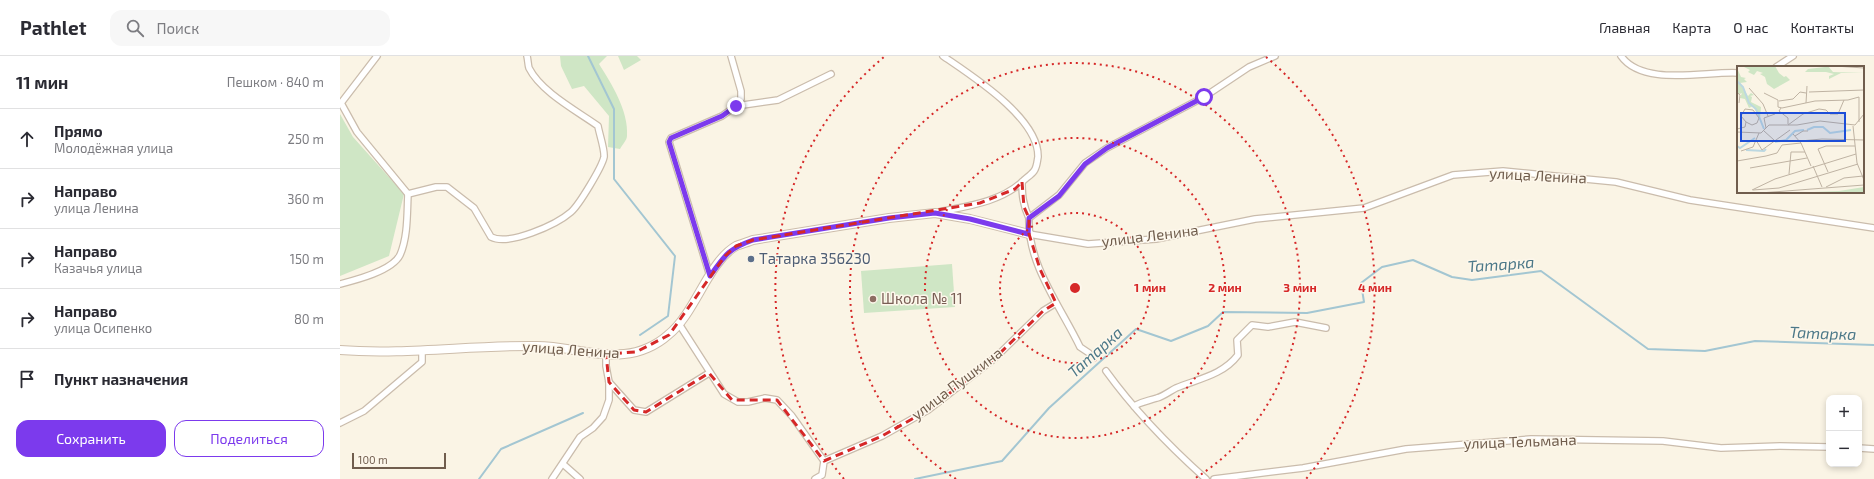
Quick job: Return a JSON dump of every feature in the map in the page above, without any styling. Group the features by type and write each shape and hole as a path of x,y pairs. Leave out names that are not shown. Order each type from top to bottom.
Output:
{"street":[{"path":"340,284 380,270 393,263 400,255 404,239 408,194 357,132 341,103 377,56"},
{"path":"408,194 436,187 446,187 474,208 491,237 500,240 507,240 538,230 558,221 572,211 588,187 604,156 598,126 559,99 538,80 529,67 527,56"},
{"path":"710,276 669,142 671,138 722,116 736,106 741,99 741,91 731,56"},
{"path":"935,213 997,198 1015,189 1035,171 1037,164 1036,142 1031,131 1004,102 943,56"},
{"path":"1029,218 1059,196 1085,164 1107,148 1204,97 1249,67 1276,56"},
{"path":"1621,56 1633,67 1648,73 1673,75 1737,72"},
{"path":"1778,66 1793,56"},
{"path":"736,106 778,100 831,74"},
{"name":"улица Ленина","path":"340,350 422,350 538,346 606,354 624,354 650,346 669,335 679,324 710,276 725,256 736,246 753,240 889,218 935,213 970,219 1028,234 1088,244 1156,239 1255,219 1364,208 1453,175 1504,171 1616,182 1690,200 1874,228"},
{"path":"1022,182 1022,199 1029,218 1028,234 1040,269 1056,303 1080,347 1089,353"},
{"name":"улица Пушкина","path":"824,461 882,436 928,410 995,358 1043,312 1056,303"},
{"path":"1134,406 1145,400 1158,398 1175,389 1216,373 1233,361 1238,355 1237,340 1252,325 1268,327 1280,326 1295,322 1326,328"},
{"path":"679,324 709,373 724,394 732,400 748,402 765,398 777,400 792,416 824,461 822,475 815,479"},
{"path":"340,423 364,411 422,362 422,350"},
{"path":"552,479 580,437 593,428 602,417 608,400 610,382 606,366 606,354"},
{"path":"1106,371 1134,406 1179,455 1206,479"},
{"name":"улица Ленина","path":"610,382 634,410 646,412 709,373"},
{"name":"улица Тельмана","path":"1214,479 1303,468 1406,449 1531,440 1663,440 1721,448 1780,446 1826,447"},
{"path":"1862,448 1874,449"},
{"path":"563,464 580,479"}],"highlighted area":[{"path":"1022,182 1024,207 1029,218 1029,234 1040,269 1056,303 1043,311 995,358 928,410 882,436 824,461 777,400 732,400 709,373 646,412 634,410 609,382 606,354 636,352 669,335 725,256 736,246 753,240 980,203 1015,189"}],"green space":[{"path":"560,56 607,56 599,64 609,80 622,107 627,127 627,138 620,149 608,147 609,116 584,86 572,89 561,66"},
{"path":"618,56 637,56 641,60 624,70"},
{"path":"340,114 353,137 404,194 389,256 340,276"},
{"path":"952,264 955,307 864,313 861,271"}],"waterway":[{"path":"588,56 614,109 614,179 675,256 668,316 640,335"},
{"name":"Татарка","path":"915,479 1002,461 1049,408 1136,329 1171,341 1208,326 1223,312 1307,313 1364,302 1361,283 1382,267 1413,260 1452,277 1472,280 1541,271 1648,349 1705,351 1755,341 1874,345"},
{"path":"479,479 501,449 583,413"}],"place":[{"name":"Татарка 356230","path":"751,259"},
{"name":"Школа № 11","path":"873,299"}],"route":[{"path":"736,106 722,116 671,138 669,142 710,276 725,256 736,246 753,240 889,218 935,213 970,219 1028,234 1029,218 1045,208 1059,196 1085,164 1107,148 1204,97"}]}
